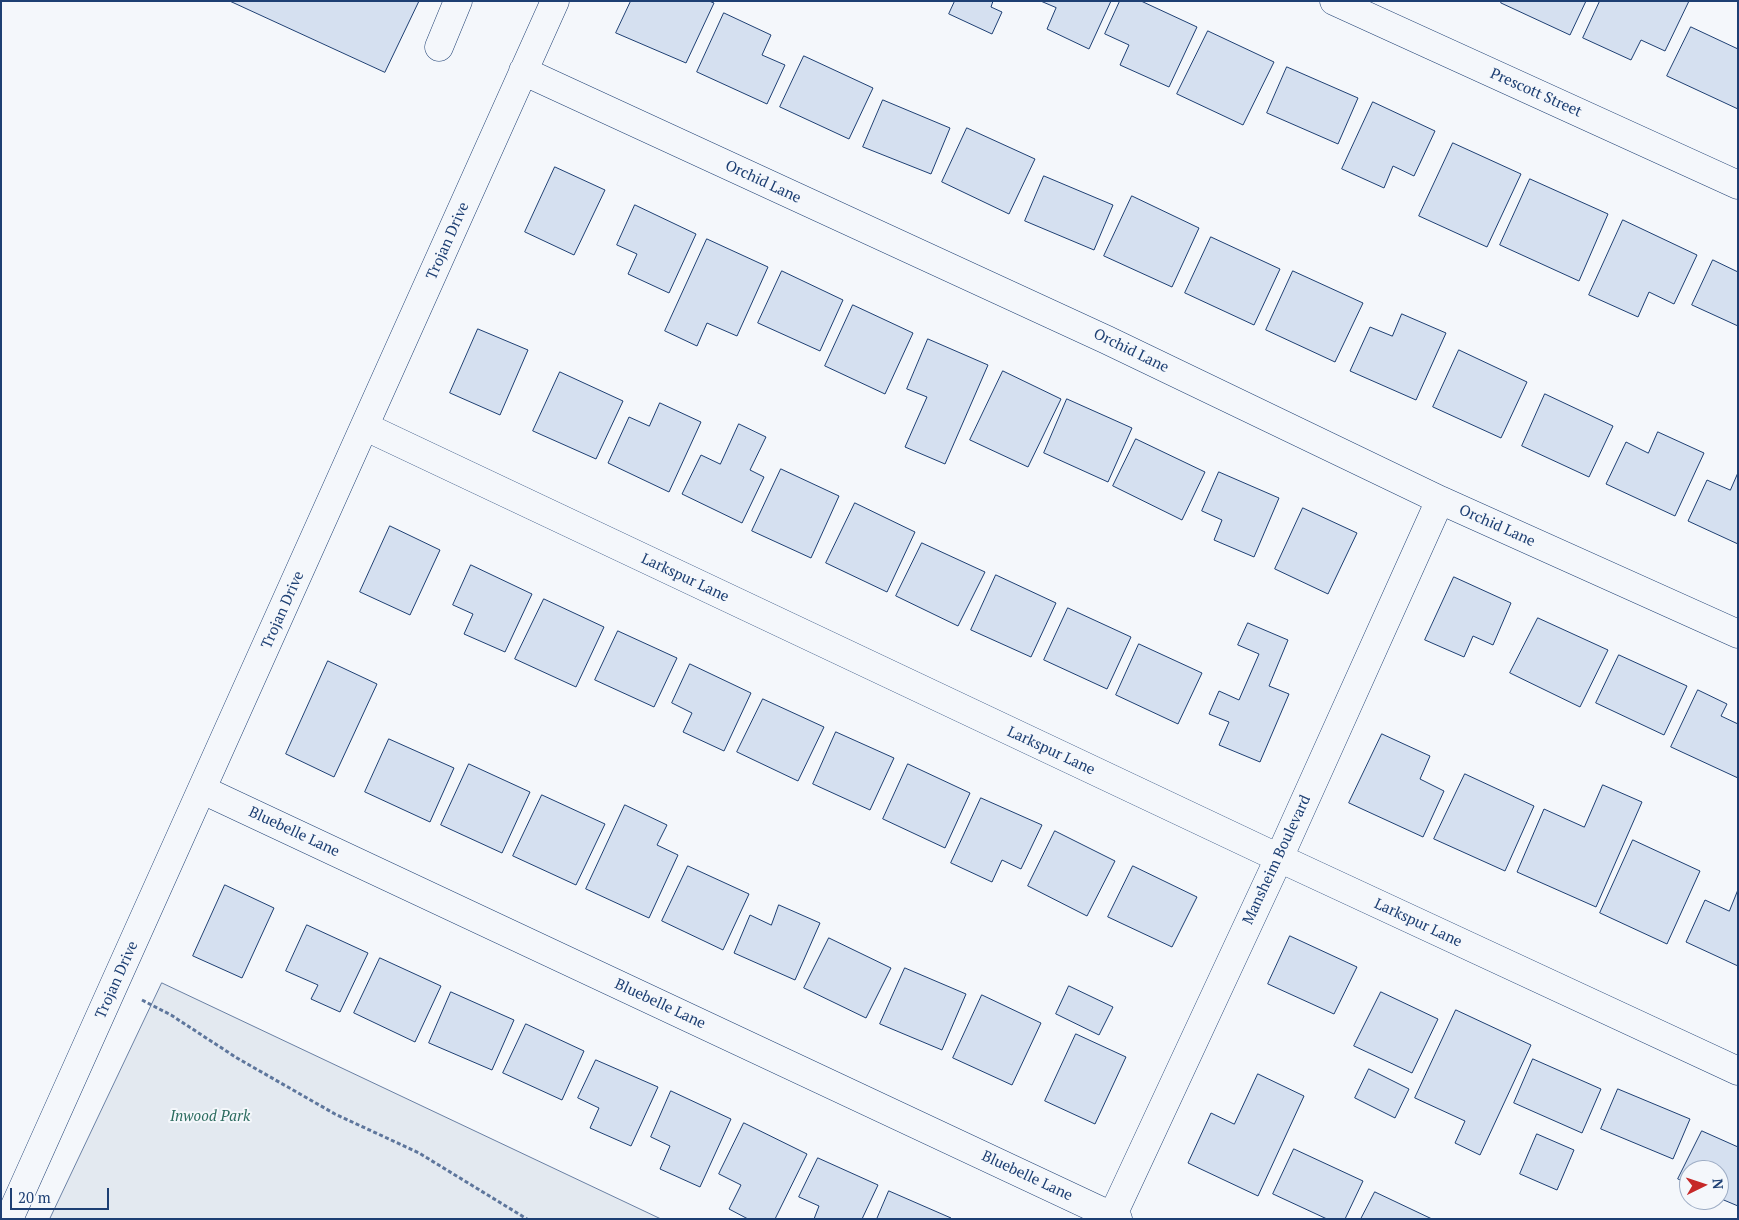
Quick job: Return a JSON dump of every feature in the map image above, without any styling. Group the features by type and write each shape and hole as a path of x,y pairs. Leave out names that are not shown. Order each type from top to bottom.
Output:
{"street":[{"path":"439,47 458,1"},
{"name":"Trojan Drive","path":"10,1219 555,1"},
{"name":"Prescott Street","path":"1334,1 1738,185"},
{"name":"Orchid Lane","path":"523,71 1107,340 1440,500 1738,634"},
{"name":"Larkspur Lane","path":"366,427 1278,858 1738,1071"},
{"name":"Mansheim Boulevard","path":"1114,1218 1440,500"},
{"name":"Bluebelle Lane","path":"203,790 1114,1218"}],"path":[{"path":"114,986 171,1015 237,1058 335,1114 420,1153 527,1219"}],"green space":[{"name":"Inwood Park","path":"162,983 661,1219 50,1219"}],"building":[{"path":"230,1 419,1 385,72"},
{"path":"631,1 709,1 714,3 686,63 616,33"},
{"path":"955,1 993,1 991,7 1002,12 992,34 949,14"},
{"path":"1041,1 1111,1 1089,49 1047,29 1056,8"},
{"path":"1120,1 1141,1 1197,27 1169,87 1120,65 1129,45 1105,34"},
{"path":"1502,1 1586,1 1570,35 1501,3"},
{"path":"1600,1 1689,1 1665,51 1641,40 1631,60 1583,38"},
{"path":"724,13 771,35 762,55 785,65 767,104 697,72"},
{"path":"1691,27 1738,49 1738,109 1667,76"},
{"path":"1208,31 1274,62 1243,125 1177,94"},
{"path":"804,56 873,88 849,139 780,107"},
{"path":"1287,67 1358,98 1338,144 1267,113"},
{"path":"883,100 950,128 931,174 863,147"},
{"path":"1373,102 1435,131 1414,176 1393,166 1384,188 1342,169"},
{"path":"967,128 1035,159 1009,214 942,182"},
{"path":"1453,143 1521,174 1487,247 1419,216"},
{"path":"555,167 605,190 574,255 525,232"},
{"path":"1044,176 1113,205 1094,250 1025,221"},
{"path":"1530,179 1608,214 1579,281 1500,245"},
{"path":"1132,196 1199,228 1172,287 1104,256"},
{"path":"635,205 696,234 669,293 628,274 637,254 617,245"},
{"path":"1623,220 1697,255 1674,304 1649,292 1638,317 1589,295"},
{"path":"1211,237 1280,269 1254,325 1185,293"},
{"path":"707,239 768,267 737,336 707,323 697,346 665,331"},
{"path":"1713,260 1738,272 1738,326 1692,305"},
{"path":"782,271 843,300 820,351 758,323"},
{"path":"1293,271 1363,303 1335,362 1266,330"},
{"path":"853,305 913,333 885,394 825,366"},
{"path":"1402,314 1446,333 1416,400 1350,371 1370,327 1392,336"},
{"path":"478,329 528,350 500,415 450,393"},
{"path":"928,339 988,365 945,464 905,447 927,397 907,389"},
{"path":"1459,350 1527,382 1501,438 1433,407"},
{"path":"1003,371 1061,399 1028,467 970,440"},
{"path":"560,372 623,401 596,459 533,431"},
{"path":"1545,394 1613,426 1589,477 1522,446"},
{"path":"1067,399 1132,428 1108,482 1044,453"},
{"path":"660,403 701,422 669,492 608,463 629,417 649,426"},
{"path":"739,424 766,437 750,470 764,477 742,523 682,494 701,455 720,464"},
{"path":"1658,432 1704,453 1675,516 1606,484 1626,442 1648,453"},
{"path":"1136,439 1205,472 1182,520 1113,486"},
{"path":"781,469 839,496 811,558 752,531"},
{"path":"1219,472 1279,498 1254,557 1214,540 1222,520 1202,511"},
{"path":"1738,473 1738,544 1688,521 1707,480 1730,490"},
{"path":"855,503 915,532 887,592 826,563"},
{"path":"1303,508 1357,533 1328,594 1275,569"},
{"path":"390,526 440,550 410,615 360,592"},
{"path":"922,543 985,572 958,626 896,596"},
{"path":"471,565 532,594 505,652 464,634 473,614 453,605"},
{"path":"996,575 1056,603 1031,657 971,630"},
{"path":"1454,577 1511,603 1493,645 1473,636 1464,657 1425,640"},
{"path":"544,599 604,627 576,687 515,659"},
{"path":"1068,608 1131,637 1107,689 1044,660"},
{"path":"1538,618 1608,650 1580,707 1510,673"},
{"path":"1248,623 1288,640 1269,686 1289,694 1260,762 1219,745 1229,722 1209,714 1219,691 1239,700 1259,654 1238,645"},
{"path":"618,631 677,658 654,707 595,680"},
{"path":"1139,644 1202,673 1178,724 1116,695"},
{"path":"1619,655 1687,686 1664,735 1596,703"},
{"path":"328,661 377,684 334,777 286,754"},
{"path":"690,664 751,693 724,751 683,732 692,713 672,703"},
{"path":"1698,690 1727,704 1721,716 1738,724 1738,778 1671,747"},
{"path":"763,699 824,727 798,781 737,752"},
{"path":"836,732 894,758 870,810 813,784"},
{"path":"1382,734 1430,756 1420,779 1444,791 1423,837 1349,803"},
{"path":"389,739 454,768 430,822 365,792"},
{"path":"469,764 530,792 502,853 441,825"},
{"path":"908,764 970,793 945,848 883,819"},
{"path":"1465,774 1534,806 1505,871 1434,839"},
{"path":"1603,785 1642,802 1596,907 1517,872 1544,809 1584,827"},
{"path":"542,795 605,824 576,885 513,856"},
{"path":"981,798 1042,825 1021,869 1002,860 992,882 951,863"},
{"path":"625,805 667,825 657,845 678,855 649,918 586,889"},
{"path":"1055,831 1115,861 1087,916 1028,886"},
{"path":"1633,840 1700,871 1667,944 1600,913"},
{"path":"688,866 749,894 723,950 662,921"},
{"path":"1133,866 1197,897 1172,947 1108,917"},
{"path":"225,885 274,908 242,978 193,956"},
{"path":"1738,890 1738,966 1686,942 1705,900 1729,911"},
{"path":"779,905 820,923 795,980 734,953 750,915 771,925"},
{"path":"307,925 368,953 340,1012 311,999 318,985 286,971"},
{"path":"1290,936 1357,967 1334,1014 1268,984"},
{"path":"829,938 891,968 866,1018 804,988"},
{"path":"380,958 441,986 415,1042 354,1013"},
{"path":"905,968 966,994 942,1050 880,1024"},
{"path":"1069,986 1113,1007 1099,1035 1056,1014"},
{"path":"451,992 514,1020 492,1070 429,1043"},
{"path":"1381,992 1438,1019 1412,1073 1354,1046"},
{"path":"982,995 1041,1023 1012,1085 953,1058"},
{"path":"1456,1010 1531,1045 1480,1155 1455,1143 1465,1121 1415,1098"},
{"path":"526,1024 584,1051 562,1100 503,1073"},
{"path":"1076,1034 1126,1057 1095,1124 1045,1101"},
{"path":"1533,1059 1601,1089 1582,1133 1514,1103"},
{"path":"596,1060 658,1087 631,1146 590,1128 599,1108 578,1098"},
{"path":"1369,1069 1409,1089 1395,1118 1355,1098"},
{"path":"1258,1074 1304,1096 1258,1196 1188,1163 1211,1113 1234,1124"},
{"path":"1618,1089 1690,1119 1673,1159 1601,1129"},
{"path":"671,1091 731,1119 700,1187 660,1169 670,1146 651,1137"},
{"path":"744,1123 807,1154 775,1219 748,1219 729,1209 741,1185 719,1174"},
{"path":"1702,1131 1738,1147 1738,1206 1729,1202 1729,1160 1688,1160"},
{"path":"1537,1134 1574,1150 1557,1190 1520,1174"},
{"path":"1294,1149 1363,1181 1345,1219 1327,1219 1273,1194"},
{"path":"818,1158 878,1185 862,1219 814,1219 819,1206 799,1197"},
{"path":"889,1191 951,1218 877,1219"},
{"path":"1375,1192 1432,1219 1361,1219"}]}
